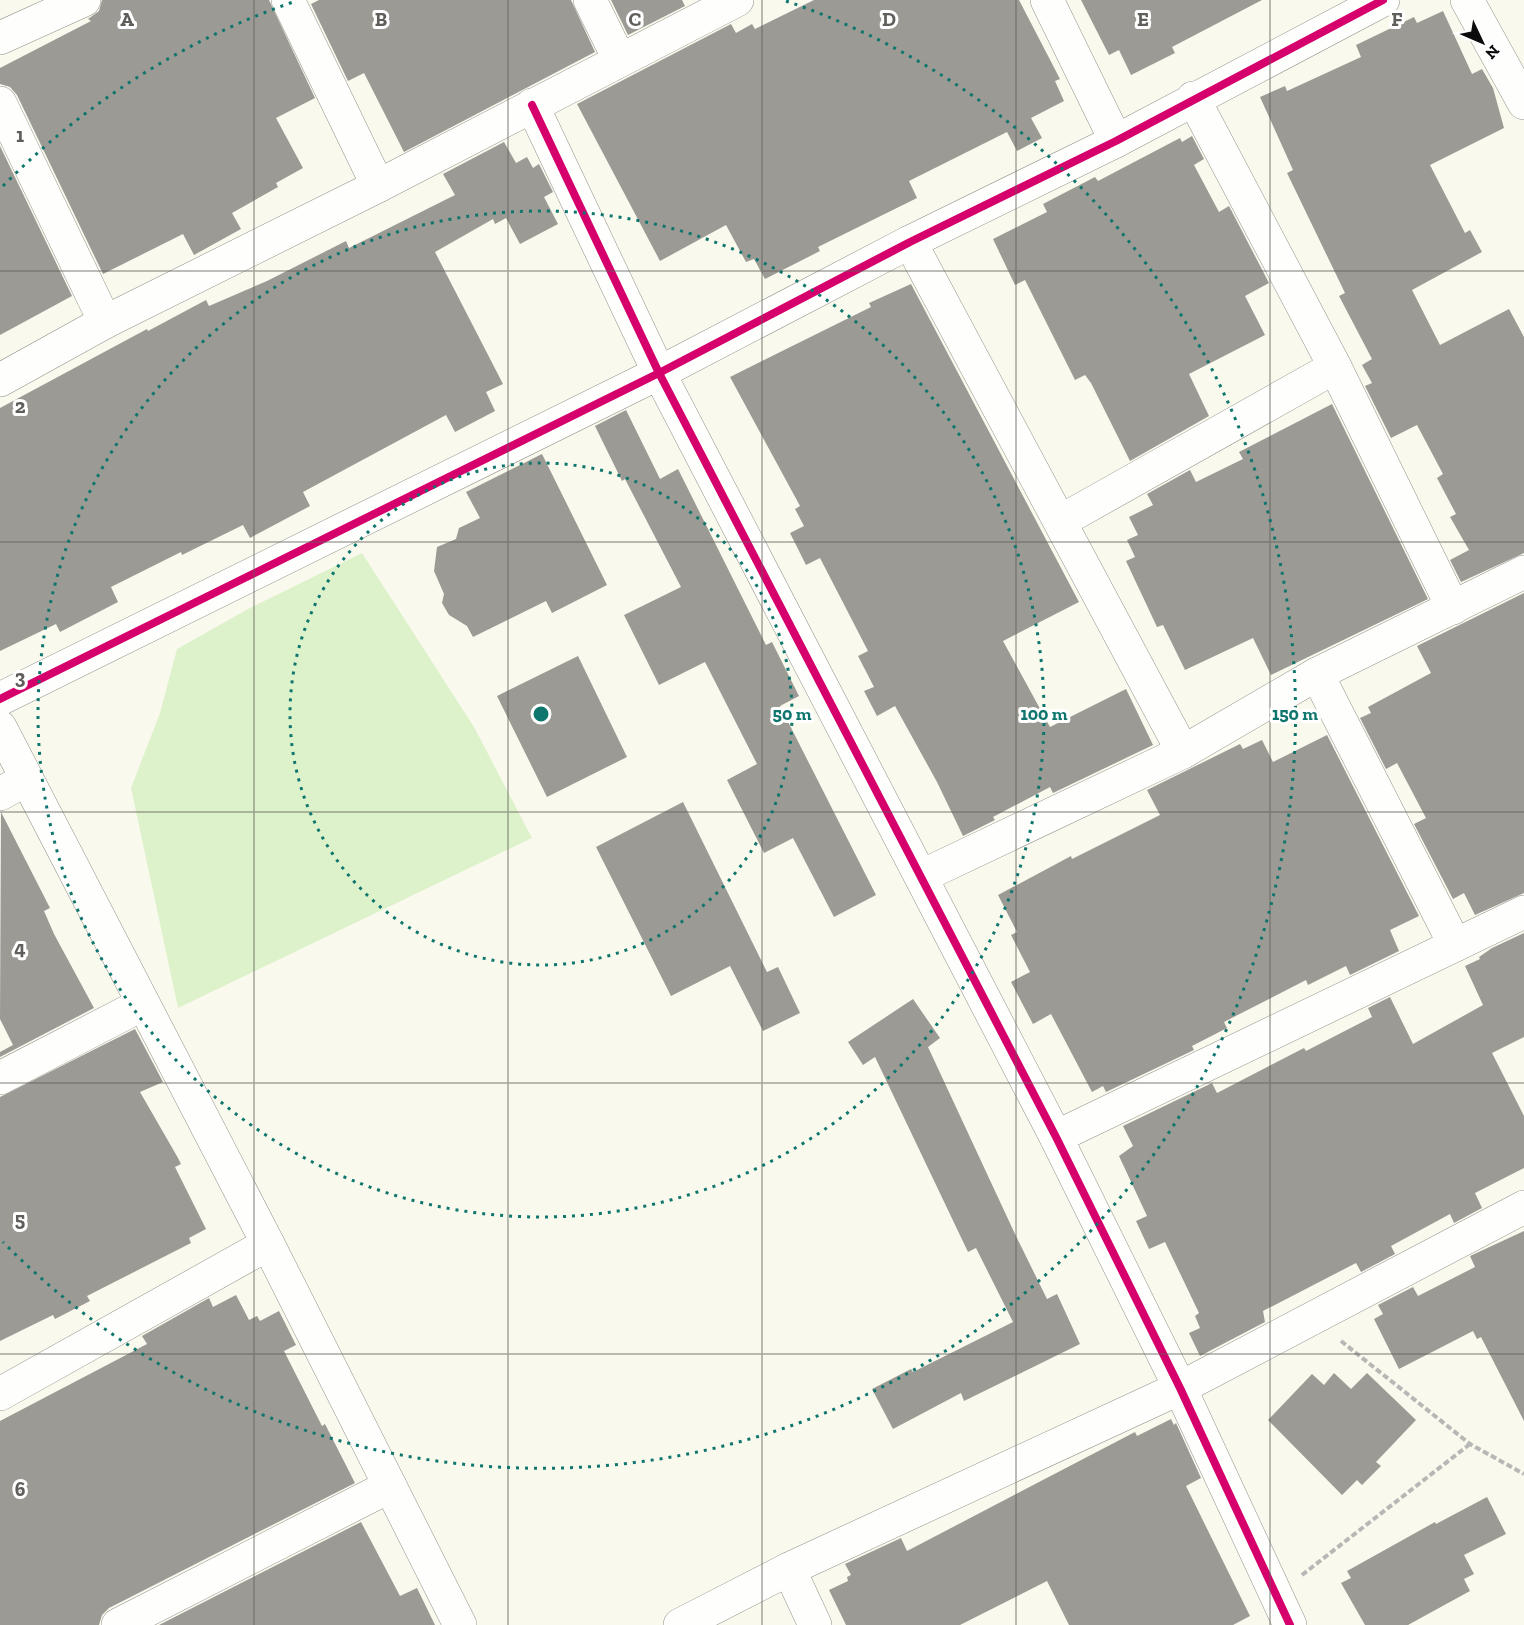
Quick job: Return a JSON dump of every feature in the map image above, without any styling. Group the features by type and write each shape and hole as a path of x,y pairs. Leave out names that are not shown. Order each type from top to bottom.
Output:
{"street":[{"path":"0,38 84,0"},
{"path":"288,0 378,186"},
{"path":"590,0 618,59"},
{"path":"0,380 105,322 378,186 618,59 737,0"},
{"path":"1047,0 1116,141"},
{"path":"1467,0 1524,103"},
{"path":"0,699 659,373 910,242 1116,141 1366,4"},
{"path":"1193,98 1335,368 1453,608"},
{"path":"0,103 105,322"},
{"path":"532,105 659,373 1056,1137 1180,1388 1278,1594 1290,1625"},
{"path":"910,242 1183,752"},
{"path":"1061,521 1335,368"},
{"path":"922,876 1183,752 1317,674 1524,572"},
{"path":"1317,674 1455,945"},
{"path":"0,727 14,787 143,1004 268,1244 460,1625"},
{"path":"1056,1137 1524,912"},
{"path":"0,1078 143,1004"},
{"path":"681,1625 789,1569 1180,1388 1524,1207"},
{"path":"0,1394 268,1244"},
{"path":"118,1625 390,1486"},
{"path":"789,1569 815,1625"}],"path":[{"path":"1313,1318 1470,1444 1524,1474"},
{"path":"1278,1594 1470,1444"}],"green space":[{"path":"362,553 474,727 532,838 178,1008 131,788 160,713 177,649 248,609"}],"building":[{"path":"102,0 269,0 315,98 276,118 303,168 276,183 278,187 232,213 241,229 194,255 183,234 103,274 17,95 10,87 0,84 0,68 91,21 88,19 99,11"},
{"path":"319,0 571,0 595,52 404,152 364,73 348,81 311,4"},
{"path":"611,0 682,0 685,6 628,35"},
{"path":"814,0 1019,0 1060,79 1055,81 1064,101 1031,118 1042,138 1017,151 1007,132 909,181 917,198 818,247 820,251 765,279 754,259 746,262 726,225 660,261 577,104 731,24 736,33 752,24 755,29"},
{"path":"1081,0 1262,0 1172,47 1175,53 1131,75 1119,50 1109,55"},
{"path":"1443,11 1472,74 1482,69 1493,88 1504,128 1430,165 1465,233 1470,230 1482,252 1412,290 1440,345 1509,309 1524,337 1524,553 1461,582 1450,560 1469,550 1450,517 1456,514 1437,478 1443,474 1417,425 1391,438 1365,386 1372,383 1362,365 1372,359 1339,296 1345,293 1287,173 1293,170 1260,97 1285,86 1287,91 1361,57 1356,45 1414,17 1417,23"},
{"path":"1192,136 1204,159 1194,165 1219,212 1229,206 1269,283 1245,296 1265,335 1189,374 1209,416 1130,461 1091,383 1085,375 1075,380 1025,280 1015,285 993,239 1047,212 1043,204 1095,177 1098,181 1180,138 1182,142"},
{"path":"504,142 516,163 527,157 533,168 539,164 553,192 544,197 558,224 520,244 506,218 495,224 493,219 435,252 503,384 486,392 495,411 455,432 446,415 303,492 310,506 250,538 243,525 182,555 181,552 111,587 118,602 60,632 56,624 0,651 0,408 206,300 209,306 267,281 346,241 349,248 455,195 443,174"},
{"path":"0,146 72,296 0,335"},
{"path":"911,284 1079,602 1003,641 1050,727 1126,689 1153,745 1053,793 1050,787 993,817 995,820 963,836 937,782 895,706 877,716 864,691 874,687 858,656 868,651 820,558 806,565 790,533 804,526 795,509 800,506 730,377 871,307 869,303"},
{"path":"1332,404 1428,599 1271,675 1253,638 1185,670 1163,625 1157,627 1126,561 1135,557 1127,540 1138,535 1129,517 1153,505 1147,494 1190,470 1196,482 1243,459 1239,452"},
{"path":"626,410 660,479 678,469 766,645 772,642 799,696 780,706 876,895 834,917 793,838 764,853 727,780 757,764 705,662 659,685 624,615 681,587 625,479 622,481 595,426"},
{"path":"542,454 607,585 552,613 546,601 473,637 467,626 449,615 442,603 444,594 434,571 437,547 456,539 459,528 480,518 466,492"},
{"path":"1524,593 1524,893 1475,915 1464,893 1453,899 1414,824 1426,818 1397,763 1386,769 1360,718 1371,713 1368,707 1431,673 1417,646"},
{"path":"578,656 627,757 547,797 497,696"},
{"path":"1327,735 1419,916 1390,930 1399,951 1350,975 1346,966 1308,985 1306,980 1224,1022 1227,1028 1192,1046 1194,1050 1106,1092 1103,1086 1092,1092 1051,1014 1033,1024 1011,982 1030,972 1011,935 1017,932 998,895 1071,856 1072,859 1160,815 1147,790 1240,744 1243,749 1262,740 1273,762"},
{"path":"683,802 767,972 778,967 800,1013 763,1031 730,966 671,996 596,847"},
{"path":"1,812 50,908 44,911 54,934 94,1008 0,1057 0,1052 13,1045 0,1019"},
{"path":"1524,933 1524,1037 1492,1053 1524,1116 1524,1168 1475,1193 1482,1208 1454,1223 1450,1214 1391,1246 1395,1254 1361,1272 1356,1263 1263,1311 1265,1322 1200,1356 1189,1333 1200,1328 1195,1316 1199,1313 1165,1242 1149,1249 1136,1221 1147,1216 1119,1156 1133,1146 1123,1126 1212,1083 1217,1093 1304,1048 1306,1051 1372,1017 1368,1008 1390,997 1413,1044 1483,1005 1465,966 1480,959 1479,957 1492,948"},
{"path":"913,999 940,1038 928,1047 1015,1234 1047,1299 1057,1294 1080,1344 964,1401 961,1393 893,1429 872,1389 911,1369 913,1372 1013,1322 976,1248 968,1252 875,1057 863,1065 848,1042"},
{"path":"135,1029 163,1082 140,1092 181,1164 175,1167 206,1229 189,1238 191,1243 87,1296 90,1301 55,1319 53,1315 0,1341 0,1097"},
{"path":"1524,1231 1524,1421 1481,1337 1477,1339 1473,1331 1399,1369 1374,1319 1383,1314 1378,1305 1413,1287 1418,1296 1475,1267 1470,1256"},
{"path":"236,1295 249,1320 257,1316 260,1321 279,1311 296,1345 284,1351 322,1426 325,1424 355,1483 109,1608 102,1615 99,1625 0,1625 0,1421 147,1344 142,1336 209,1298 213,1307"},
{"path":"1334,1373 1351,1389 1367,1373 1416,1420 1376,1462 1381,1466 1362,1485 1357,1480 1342,1495 1268,1420 1312,1374 1324,1385"},
{"path":"1171,1419 1174,1425 1176,1423 1201,1478 1186,1486 1250,1616 1233,1625 1069,1625 1047,1581 960,1625 846,1625 829,1590 848,1581 847,1577 851,1575 845,1564 901,1538 907,1551 1135,1432 1137,1436"},
{"path":"1487,1497 1506,1534 1464,1555 1474,1574 1464,1579 1470,1591 1408,1625 1365,1625 1341,1583 1351,1578 1347,1571 1435,1522 1436,1524"},
{"path":"361,1522 400,1596 417,1588 435,1625 159,1625"}],"cycle path":[{"path":"0,699 659,373 910,242 1116,141 1383,0"},
{"path":"532,105 659,373 1056,1137 1180,1388 1290,1625"}]}
